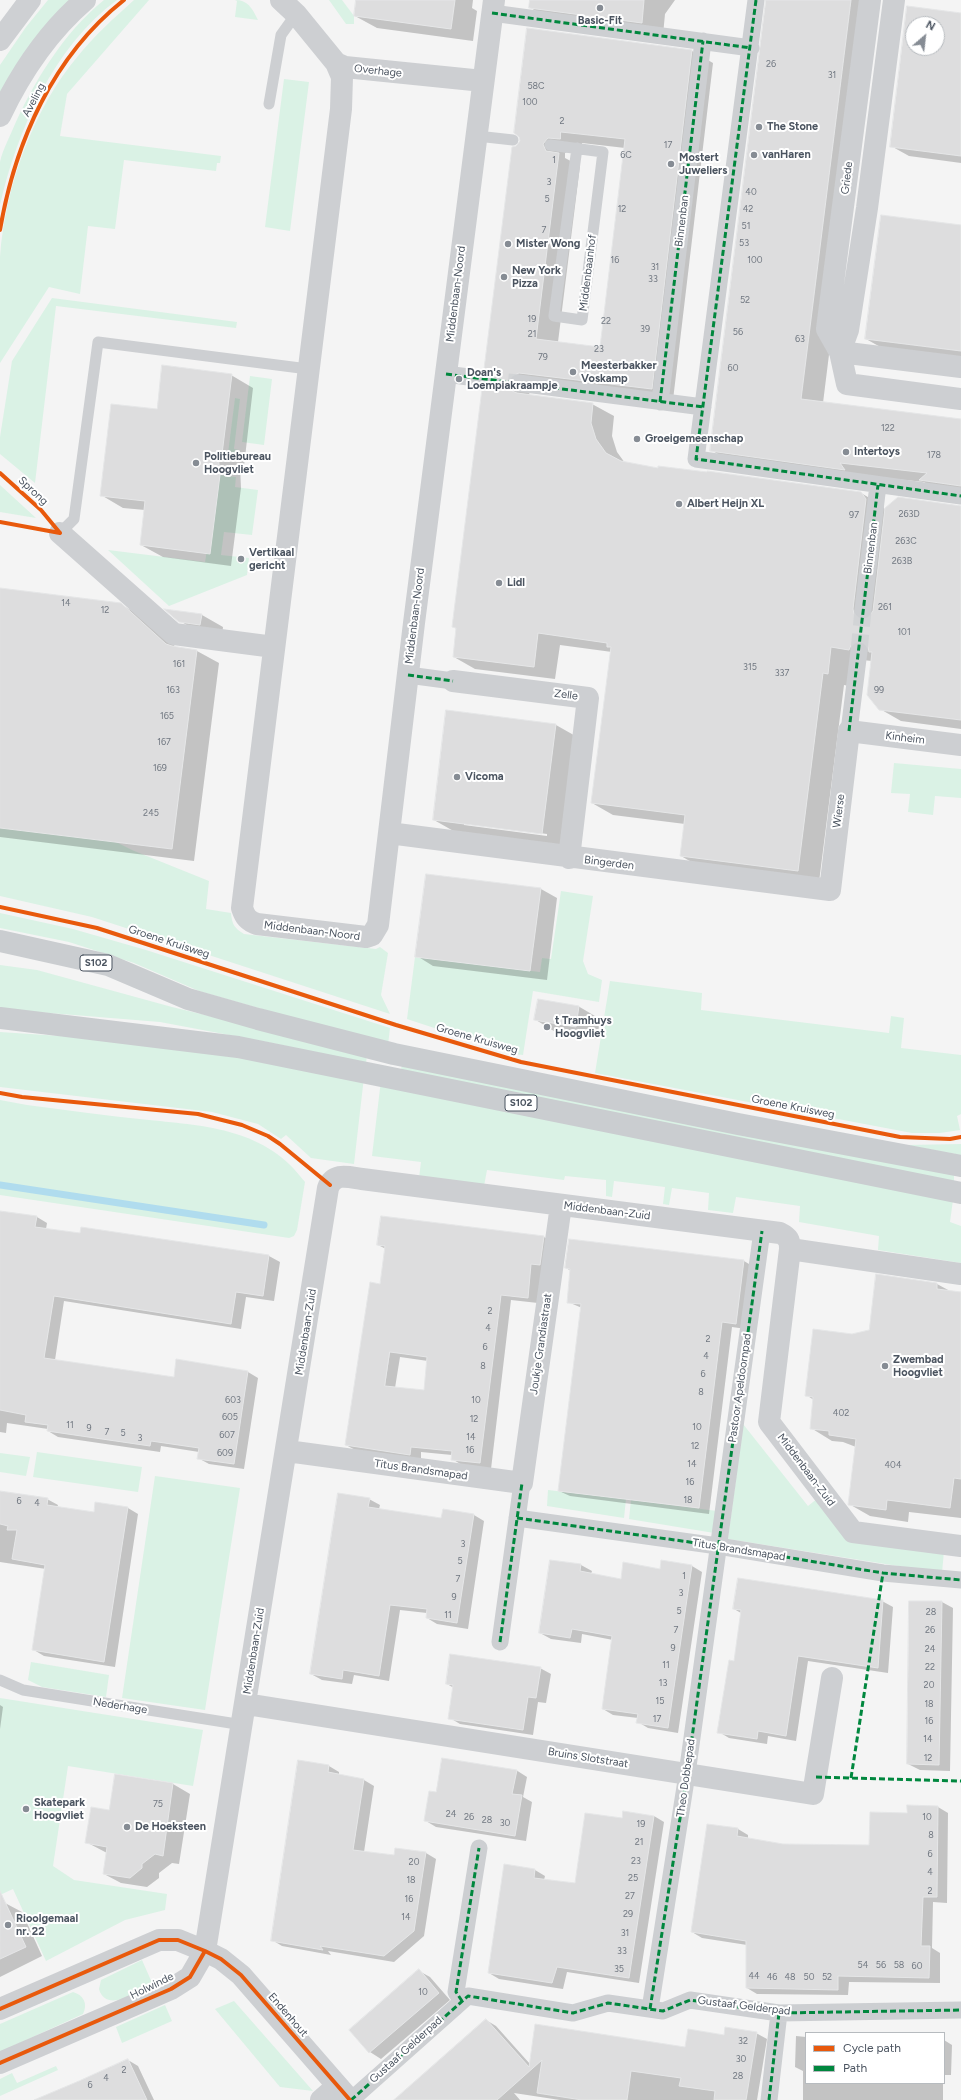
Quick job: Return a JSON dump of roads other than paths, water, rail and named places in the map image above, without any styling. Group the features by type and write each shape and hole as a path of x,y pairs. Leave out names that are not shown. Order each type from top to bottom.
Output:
{"main road":[{"name":"Aveling","path":"0,116 14,88 44,46 73,10 84,0"},
{"path":"0,40 27,2"},
{"name":"S102","path":"0,941 108,965 188,999 258,1019 394,1054 738,1124 961,1166"},
{"name":"S102","path":"0,1018 238,1047 961,1193"}],"street":[{"path":"756,0 751,48 696,459 961,496"},
{"name":"Griede","path":"870,0 827,329 840,352 847,384 961,399"},
{"path":"894,0 866,215 848,330 840,352 961,368"},
{"path":"288,5 336,63"},
{"path":"493,6 751,48"},
{"name":"Middenbaan-Noord","path":"336,63 342,77 341,109 242,908 244,916 249,921 257,924 366,937 372,935 378,925 408,675 493,6"},
{"name":"Binnenban","path":"660,402 703,41"},
{"name":"Overhage","path":"336,63 355,69 483,81"},
{"path":"446,374 483,379"},
{"path":"518,383 703,407"},
{"name":"Binnenban","path":"863,610 878,485"},
{"path":"60,533 174,634 274,648"},
{"path":"849,731 859,651"},
{"name":"Zelle","path":"408,675 588,698 569,858"},
{"name":"Kinheim","path":"849,731 961,745"},
{"name":"Wierse","path":"830,890 849,731"},
{"name":"Bingerden","path":"389,833 569,858 830,890"},
{"name":"Middenbaan-Zuid","path":"205,1951 243,1725 328,1188 332,1180 340,1176 780,1233 787,1237 790,1242 790,1249 770,1422 853,1532 961,1546"},
{"name":"Joukje Grandiastraat","path":"522,1483 561,1205"},
{"name":"Pastoor Apeldoornpad","path":"718,1546 762,1231"},
{"path":"790,1249 961,1274"},
{"name":"Titus Brandsmapad","path":"286,1451 522,1483"},
{"path":"500,1642 522,1483"},
{"name":"Titus Brandsmapad","path":"517,1518 718,1546 883,1573 961,1580"},
{"name":"Theo Dobbepad","path":"650,2009 686,1774 718,1546"},
{"name":"Bruins Slotstraat","path":"246,1704 813,1794 832,1678"},
{"path":"462,2001 456,1992 479,1848"},
{"path":"0,2009 159,1940 178,1940 205,1951"},
{"name":"Holwinde","path":"0,2063 171,1989 190,1977 205,1951"},
{"name":"Endenhout","path":"205,1951 221,1959 240,1975 346,2095"},
{"name":"Gustaaf Gelderpad","path":"346,2095 468,1996 573,2012 608,2003 664,2011 690,2000 779,2013 961,2010"},
{"path":"769,2100 779,2013"},
{"path":"321,2100 346,2095"}],"lane":[{"path":"269,104 281,35 288,5"},
{"path":"477,136 513,140"},
{"name":"Middenbaanhof","path":"550,145 577,148 603,152 582,320 554,316 577,148"},
{"path":"60,533 74,519 98,342 308,369"},
{"name":"Nederhage","path":"0,1680 24,1690 243,1725"}],"waterway":[{"path":"0,1185 264,1225"}],"tunnel":[{"path":"483,379 518,383"},
{"path":"859,651 863,610"}],"place":[{"name":"Basic-Fit","path":"600,8"},
{"name":"The Stone","path":"759,127"},
{"name":"vanHaren","path":"754,155"},
{"name":"Mostert Juweliers","path":"671,164"},
{"name":"Mister Wong","path":"508,244"},
{"name":"New York Pizza","path":"504,277"},
{"name":"Meesterbakker Voskamp","path":"573,372"},
{"name":"Doan's Loempiakraampje","path":"459,379"},
{"name":"Groeigemeenschap","path":"637,439"},
{"name":"Intertoys","path":"846,452"},
{"name":"Politiebureau Hoogvliet","path":"196,463"},
{"name":"Albert Heijn XL","path":"679,504"},
{"name":"Vertikaal gericht","path":"241,559"},
{"name":"Lidl","path":"499,583"},
{"name":"Vicoma","path":"457,777"},
{"name":"t Tramhuys Hoogvliet","path":"547,1027"},
{"name":"Zwembad Hoogvliet","path":"885,1366"},
{"name":"Skatepark Hoogvliet","path":"26,1809"},
{"name":"De Hoeksteen","path":"127,1827"},
{"name":"Rioolgemaal nr. 22","path":"8,1925"}]}
